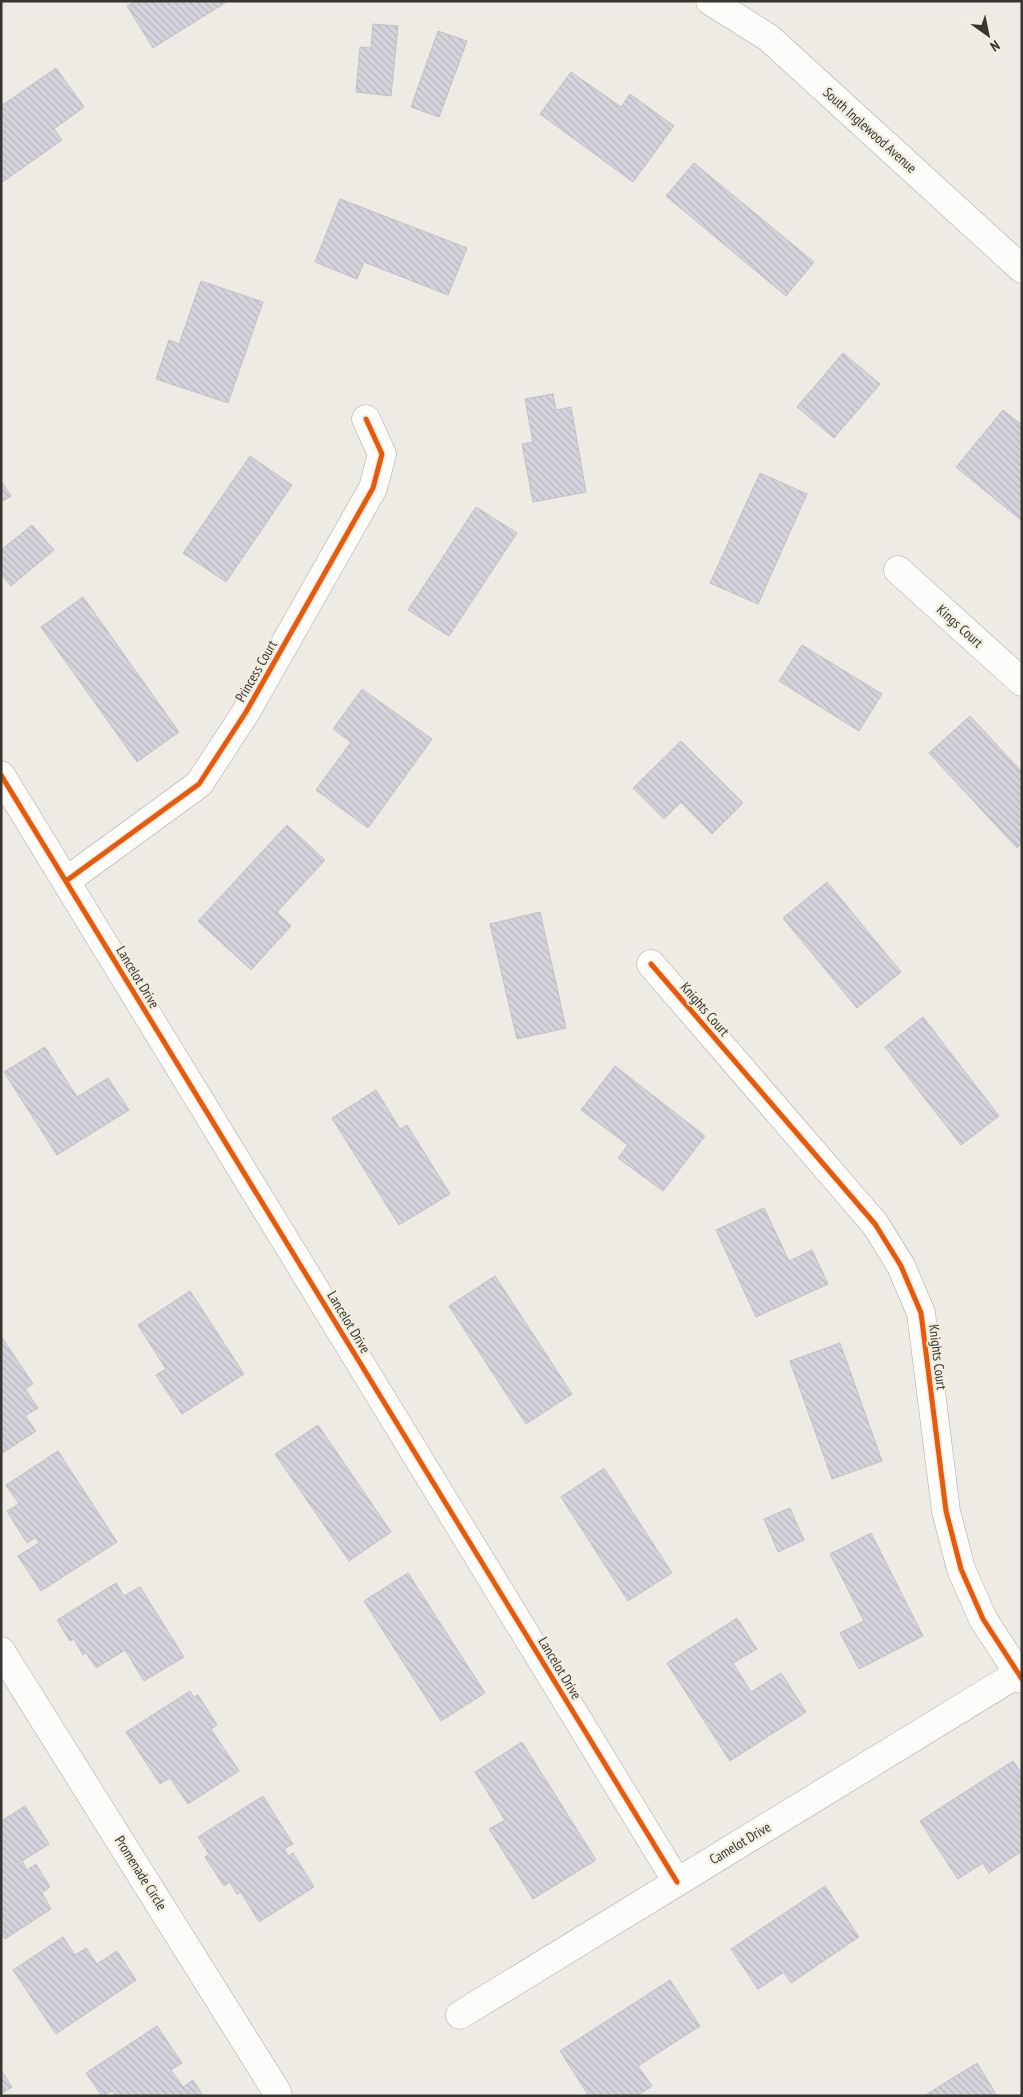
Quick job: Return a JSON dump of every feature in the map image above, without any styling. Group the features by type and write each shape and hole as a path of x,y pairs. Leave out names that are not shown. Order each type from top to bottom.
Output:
{"street":[{"name":"South Inglewood Avenue","path":"710,1 769,38 1022,269"},
{"name":"Princess Court","path":"66,881 199,784 246,712 373,488 382,454 366,419"},
{"name":"Kings Court","path":"898,570 1022,682"},
{"name":"Lancelot Drive","path":"1,775 677,1882"},
{"name":"Knights Court","path":"650,964 875,1224 901,1266 921,1312 946,1511 961,1569 983,1619 1021,1675"},
{"name":"Promenade Circle","path":"1,1651 272,2083 278,2096"},
{"name":"Camelot Drive","path":"460,2015 1021,1675"}],"building":[{"path":"136,1 228,1 153,48 127,6"},
{"path":"373,24 398,26 391,96 356,92 360,47 371,48"},
{"path":"438,31 467,41 439,117 411,107"},
{"path":"56,68 84,107 54,129 62,140 1,183 1,106"},
{"path":"571,72 621,107 630,94 674,126 633,182 540,114"},
{"path":"694,163 814,262 786,296 666,196"},
{"path":"340,199 467,248 448,295 364,262 357,279 315,262"},
{"path":"201,281 263,302 228,403 156,379 169,340 179,344"},
{"path":"843,353 880,384 834,438 797,407"},
{"path":"553,394 556,410 571,407 586,492 533,502 522,444 533,442 525,399"},
{"path":"1003,410 1022,425 1022,521 956,467"},
{"path":"250,456 292,485 226,582 183,553"},
{"path":"760,473 807,494 758,604 710,583"},
{"path":"1,481 11,496 1,502"},
{"path":"476,507 517,533 449,636 408,610"},
{"path":"32,525 54,550 11,586 1,574 1,550"},
{"path":"83,597 179,732 137,762 41,627"},
{"path":"802,645 882,694 859,731 779,681"},
{"path":"362,689 432,739 368,828 316,790 351,742 333,729"},
{"path":"970,716 1022,772 1022,843 1017,848 929,753"},
{"path":"681,741 743,803 712,834 681,802 664,819 633,788"},
{"path":"287,825 325,860 277,912 291,926 251,970 198,921"},
{"path":"827,882 901,972 857,1008 783,918"},
{"path":"540,912 566,1028 517,1039 490,924"},
{"path":"923,1017 999,1116 961,1145 885,1047"},
{"path":"45,1047 77,1097 108,1078 129,1110 57,1155 4,1072"},
{"path":"615,1066 705,1136 663,1191 618,1158 628,1145 581,1110"},
{"path":"376,1090 400,1129 407,1125 450,1194 399,1225 332,1118"},
{"path":"764,1208 789,1261 812,1250 828,1284 756,1317 716,1230"},
{"path":"495,1276 572,1394 526,1424 449,1306"},
{"path":"190,1291 244,1374 182,1414 156,1375 166,1369 138,1325"},
{"path":"1,1336 33,1384 25,1389 38,1408 25,1416 36,1431 1,1454"},
{"path":"840,1343 882,1461 832,1479 790,1361"},
{"path":"318,1425 391,1532 349,1561 275,1454"},
{"path":"58,1451 117,1542 41,1591 18,1556 39,1543 36,1537 27,1543 7,1511 19,1504 6,1485"},
{"path":"604,1468 672,1573 628,1601 561,1497"},
{"path":"790,1508 804,1540 778,1552 764,1519"},
{"path":"871,1533 923,1636 859,1669 840,1633 864,1621 830,1554"},
{"path":"408,1573 485,1693 441,1721 364,1601"},
{"path":"116,1583 124,1596 140,1587 184,1657 144,1681 125,1650 96,1668 86,1653 83,1655 74,1639 70,1641 57,1620"},
{"path":"737,1618 757,1649 733,1663 751,1692 781,1673 806,1712 730,1761 667,1663"},
{"path":"190,1691 194,1697 198,1695 217,1725 211,1729 239,1771 188,1804 170,1778 160,1784 126,1732"},
{"path":"522,1742 596,1860 533,1899 489,1829 505,1820 475,1772"},
{"path":"1013,1761 1022,1774 1022,1851 989,1873 983,1863 958,1879 920,1821"},
{"path":"263,1796 293,1844 284,1849 288,1856 293,1853 314,1887 259,1922 241,1892 237,1894 230,1882 224,1886 205,1857 209,1854 198,1837"},
{"path":"25,1806 49,1844 22,1861 27,1870 36,1864 50,1887 42,1893 51,1909 5,1939 1,1933 1,1821"},
{"path":"825,1886 859,1937 791,1983 784,1972 758,1989 731,1949"},
{"path":"63,1937 75,1955 86,1948 97,1964 117,1951 136,1980 56,2034 13,1970"},
{"path":"670,1980 700,2026 638,2066 652,2086 637,2096 589,2096 560,2051"},
{"path":"157,2026 182,2063 171,2070 183,2087 193,2080 203,2096 116,2096 112,2091 102,2096 86,2073"},
{"path":"977,2063 997,2096 929,2096 927,2094"},
{"path":"1,2070 12,2087 1,2094"}],"cycle path":[{"path":"66,881 199,784 246,712 373,488 382,454 366,419"},
{"path":"1,775 677,1882"},
{"path":"651,964 875,1224 901,1266 921,1313 946,1511 961,1569 983,1619 1022,1679"}]}
